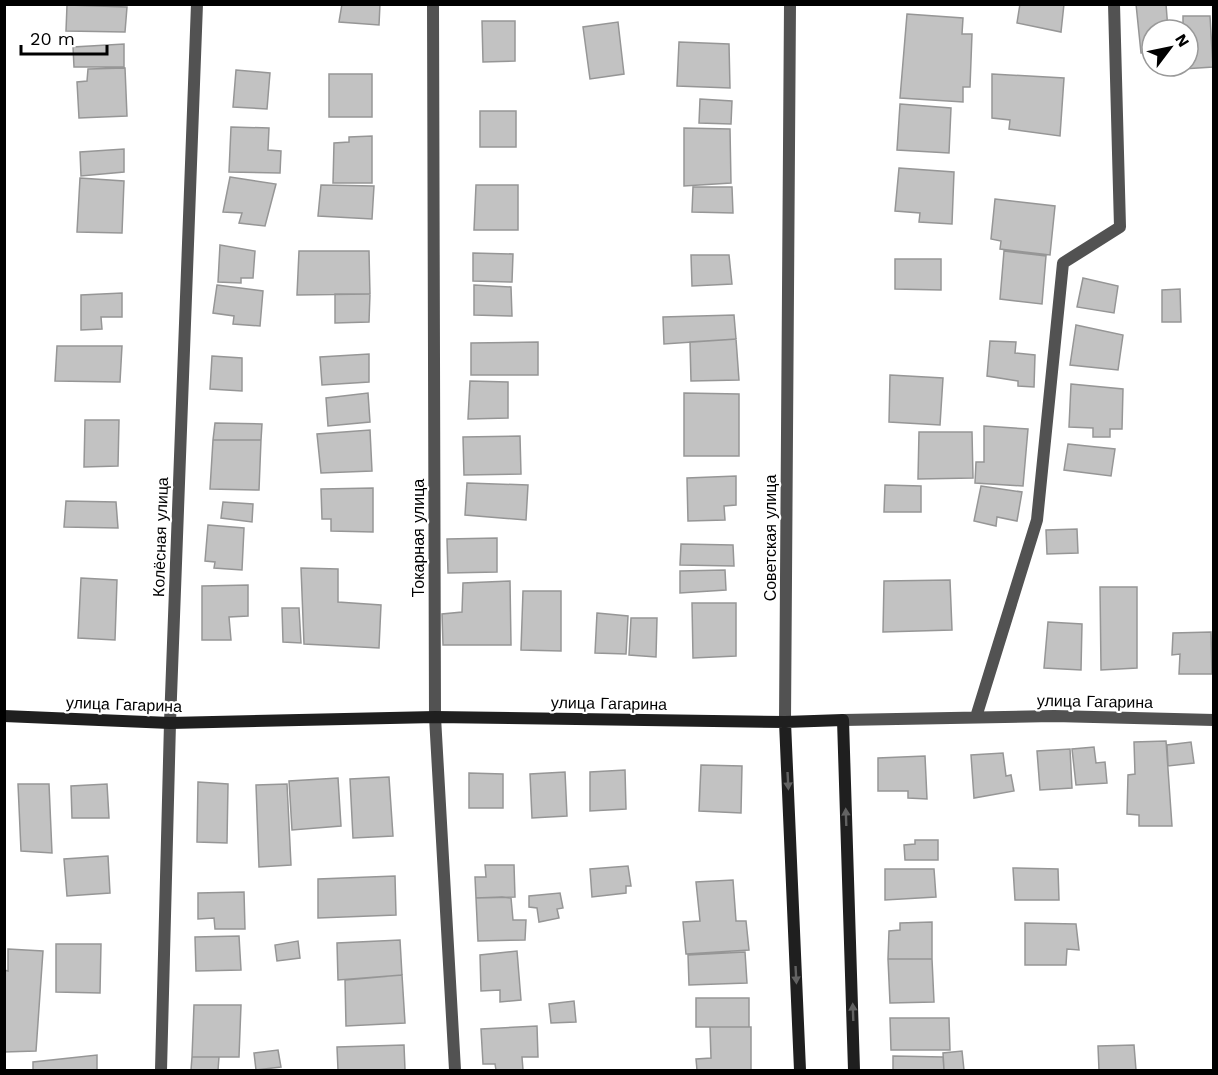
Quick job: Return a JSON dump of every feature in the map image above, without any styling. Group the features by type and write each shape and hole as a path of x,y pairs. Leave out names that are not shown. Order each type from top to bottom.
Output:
{"street":[{"name":"Колёсная улица","path":"161,1071 170,723 197,4"},
{"name":"Токарная улица","path":"432,4 435,717 455,1071"},
{"name":"Советская улица","path":"790,4 785,722 800,1071"},
{"path":"976,717 1037,520 1063,263 1120,226 1114,4"},
{"name":"улица Гагарина","path":"4,716 170,723 435,717 785,722 1053,716 1214,720"},
{"path":"843,720 854,1071"}],"building":[{"path":"342,4 380,4 379,25 339,22"},
{"path":"1020,4 1064,4 1061,32 1017,23"},
{"path":"1136,4 1166,4 1167,18 1140,18 1140,43"},
{"path":"67,5 127,7 125,32 66,31"},
{"path":"907,14 963,18 962,34 972,34 970,87 963,87 963,102 900,98"},
{"path":"1183,16 1210,16 1213,67 1200,68 1200,18 1183,18"},
{"path":"482,21 515,21 515,61 483,62"},
{"path":"618,22 624,74 590,79 583,27"},
{"path":"679,42 729,44 730,88 677,86"},
{"path":"124,44 124,67 74,67 73,47"},
{"path":"125,68 127,116 79,118 77,82 87,81 88,69"},
{"path":"236,70 270,73 267,109 233,107"},
{"path":"329,74 372,74 372,117 329,117"},
{"path":"992,74 1064,78 1060,136 1009,129 1010,120 992,118"},
{"path":"700,99 732,101 731,124 699,123"},
{"path":"900,104 951,108 949,153 897,150"},
{"path":"480,111 516,111 516,147 480,147"},
{"path":"231,127 269,128 268,150 281,151 280,173 229,172"},
{"path":"684,128 730,129 731,183 684,186"},
{"path":"372,136 372,183 333,183 334,143 349,142 349,137"},
{"path":"124,149 124,172 81,176 80,152"},
{"path":"899,168 954,172 952,224 919,222 920,213 895,211"},
{"path":"230,177 276,184 265,226 239,223 242,213 223,212"},
{"path":"80,178 124,181 122,233 77,232"},
{"path":"321,185 374,186 372,219 318,216"},
{"path":"476,185 518,185 518,230 474,230"},
{"path":"693,187 732,187 733,213 692,212"},
{"path":"995,199 1055,206 1050,255 1000,249 1001,241 991,239"},
{"path":"220,245 255,251 253,278 241,278 241,283 218,282"},
{"path":"299,251 369,251 370,294 297,295"},
{"path":"1004,251 1046,256 1042,304 1000,299"},
{"path":"473,253 513,254 512,282 473,281"},
{"path":"691,255 729,255 732,284 692,286"},
{"path":"895,259 941,259 941,290 895,289"},
{"path":"1083,278 1118,286 1114,313 1077,307"},
{"path":"217,285 263,291 260,326 233,324 234,316 213,313"},
{"path":"474,285 511,287 512,316 474,315"},
{"path":"1180,289 1181,322 1162,322 1162,290"},
{"path":"122,293 122,317 101,317 102,329 81,330 81,295"},
{"path":"335,294 370,294 369,322 335,323"},
{"path":"734,315 736,339 664,344 663,317"},
{"path":"1076,325 1123,335 1118,370 1070,365"},
{"path":"736,339 739,380 691,381 690,342"},
{"path":"990,341 1016,342 1015,353 1035,355 1034,387 1018,386 1018,381 987,376"},
{"path":"538,342 538,375 471,375 471,343"},
{"path":"57,346 122,346 120,382 55,381"},
{"path":"369,354 369,382 322,385 320,357"},
{"path":"212,356 242,358 242,391 210,389"},
{"path":"890,375 943,378 940,425 889,422"},
{"path":"470,381 508,382 508,418 468,419"},
{"path":"1071,384 1123,389 1122,429 1110,429 1110,437 1093,437 1093,428 1069,427"},
{"path":"368,393 370,422 328,426 326,398"},
{"path":"684,393 739,394 739,456 684,456"},
{"path":"85,420 119,420 118,466 84,467"},
{"path":"215,423 262,424 261,440 213,440"},
{"path":"984,426 1028,429 1023,486 975,483 976,462 984,462"},
{"path":"370,430 372,471 321,473 317,434"},
{"path":"919,432 972,432 973,478 918,479"},
{"path":"520,436 521,474 464,475 463,437"},
{"path":"213,440 261,440 259,490 210,489"},
{"path":"1068,444 1115,449 1111,476 1064,470"},
{"path":"736,476 736,505 724,506 725,520 688,521 687,478"},
{"path":"467,483 528,485 526,520 465,515"},
{"path":"885,485 921,486 921,512 884,512"},
{"path":"981,486 1022,492 1017,521 997,517 996,526 974,521"},
{"path":"373,488 373,532 331,531 331,519 322,519 321,489"},
{"path":"66,501 116,502 118,528 64,527"},
{"path":"223,502 253,504 252,522 221,518"},
{"path":"208,525 244,528 242,570 214,568 215,562 205,561"},
{"path":"1077,529 1078,553 1047,554 1046,530"},
{"path":"497,538 497,572 448,573 447,539"},
{"path":"681,544 733,545 734,566 680,565"},
{"path":"301,568 338,569 338,602 381,605 379,648 304,644"},
{"path":"725,570 726,590 680,593 680,571"},
{"path":"81,578 117,580 115,640 78,638"},
{"path":"950,580 952,630 883,632 884,581"},
{"path":"510,581 511,645 443,645 442,614 462,612 463,583"},
{"path":"248,585 248,616 229,617 231,640 202,640 202,586"},
{"path":"1100,587 1137,587 1137,668 1101,670"},
{"path":"523,591 561,591 561,651 521,650"},
{"path":"692,603 736,603 736,656 693,658"},
{"path":"282,608 299,608 301,643 283,642"},
{"path":"597,613 628,616 626,654 595,653"},
{"path":"631,618 657,618 656,657 629,655"},
{"path":"1048,622 1082,624 1081,670 1044,668"},
{"path":"1211,632 1212,674 1179,674 1180,654 1172,655 1173,633"},
{"path":"1166,741 1172,826 1139,826 1139,815 1127,814 1128,775 1135,774 1134,742"},
{"path":"1191,742 1194,763 1168,766 1167,745"},
{"path":"1094,747 1096,763 1105,762 1107,783 1076,785 1072,749"},
{"path":"1070,749 1072,788 1040,790 1037,751"},
{"path":"1003,753 1006,776 1011,775 1014,791 974,798 971,755"},
{"path":"925,756 927,799 908,798 908,791 878,791 878,758"},
{"path":"701,765 742,766 741,813 699,811"},
{"path":"625,770 626,809 590,811 590,772"},
{"path":"565,772 567,816 532,818 530,774"},
{"path":"469,773 503,774 503,808 469,808"},
{"path":"389,777 393,836 353,838 350,779"},
{"path":"338,778 341,826 292,830 289,781"},
{"path":"198,782 228,784 227,843 197,842"},
{"path":"18,784 49,784 52,853 21,851"},
{"path":"107,784 109,818 72,818 71,786"},
{"path":"287,784 291,865 259,867 256,785"},
{"path":"915,840 938,840 938,860 905,860 904,845 915,844"},
{"path":"108,856 110,893 67,896 64,859"},
{"path":"485,865 514,865 515,897 476,898 475,877 486,877"},
{"path":"628,866 631,886 626,886 626,893 592,897 590,869"},
{"path":"1013,868 1058,869 1059,900 1015,900"},
{"path":"885,869 934,869 936,897 885,900"},
{"path":"395,876 396,915 318,918 318,879"},
{"path":"733,880 736,921 746,921 749,950 686,954 683,922 700,921 696,882"},
{"path":"244,892 245,929 215,929 214,918 198,919 198,893"},
{"path":"560,893 563,908 557,909 559,918 539,922 537,908 529,907 529,896"},
{"path":"476,898 511,898 513,920 526,920 525,940 478,941"},
{"path":"932,922 932,959 888,959 889,931 900,930 900,923"},
{"path":"1025,923 1076,924 1079,950 1067,949 1066,965 1025,965"},
{"path":"239,936 241,970 196,971 195,937"},
{"path":"400,940 402,975 338,980 337,943"},
{"path":"298,941 300,958 277,961 275,945"},
{"path":"56,944 101,944 100,993 56,992"},
{"path":"8,949 43,951 36,1051 4,1052 4,970 8,971"},
{"path":"517,951 521,1000 500,1002 500,990 481,991 480,955"},
{"path":"745,952 747,983 689,985 688,955"},
{"path":"888,959 932,959 934,1002 890,1003"},
{"path":"402,975 405,1023 346,1026 345,980"},
{"path":"696,998 749,998 749,1027 696,1027"},
{"path":"574,1001 576,1022 551,1023 549,1004"},
{"path":"194,1005 241,1005 239,1057 192,1057"},
{"path":"890,1018 949,1018 950,1050 891,1050"},
{"path":"537,1026 538,1057 522,1057 523,1070 496,1070 495,1064 483,1064 481,1029"},
{"path":"710,1027 751,1027 751,1070 697,1070 696,1059 711,1058"},
{"path":"404,1045 405,1070 338,1070 337,1047"},
{"path":"1134,1045 1136,1070 1099,1070 1098,1046"},
{"path":"278,1050 281,1067 256,1070 254,1053"},
{"path":"962,1051 964,1070 944,1070 943,1053"},
{"path":"97,1055 97,1070 33,1070 33,1062"},
{"path":"893,1056 943,1057 944,1070 893,1070"},
{"path":"192,1057 219,1057 218,1070 191,1070"}]}
